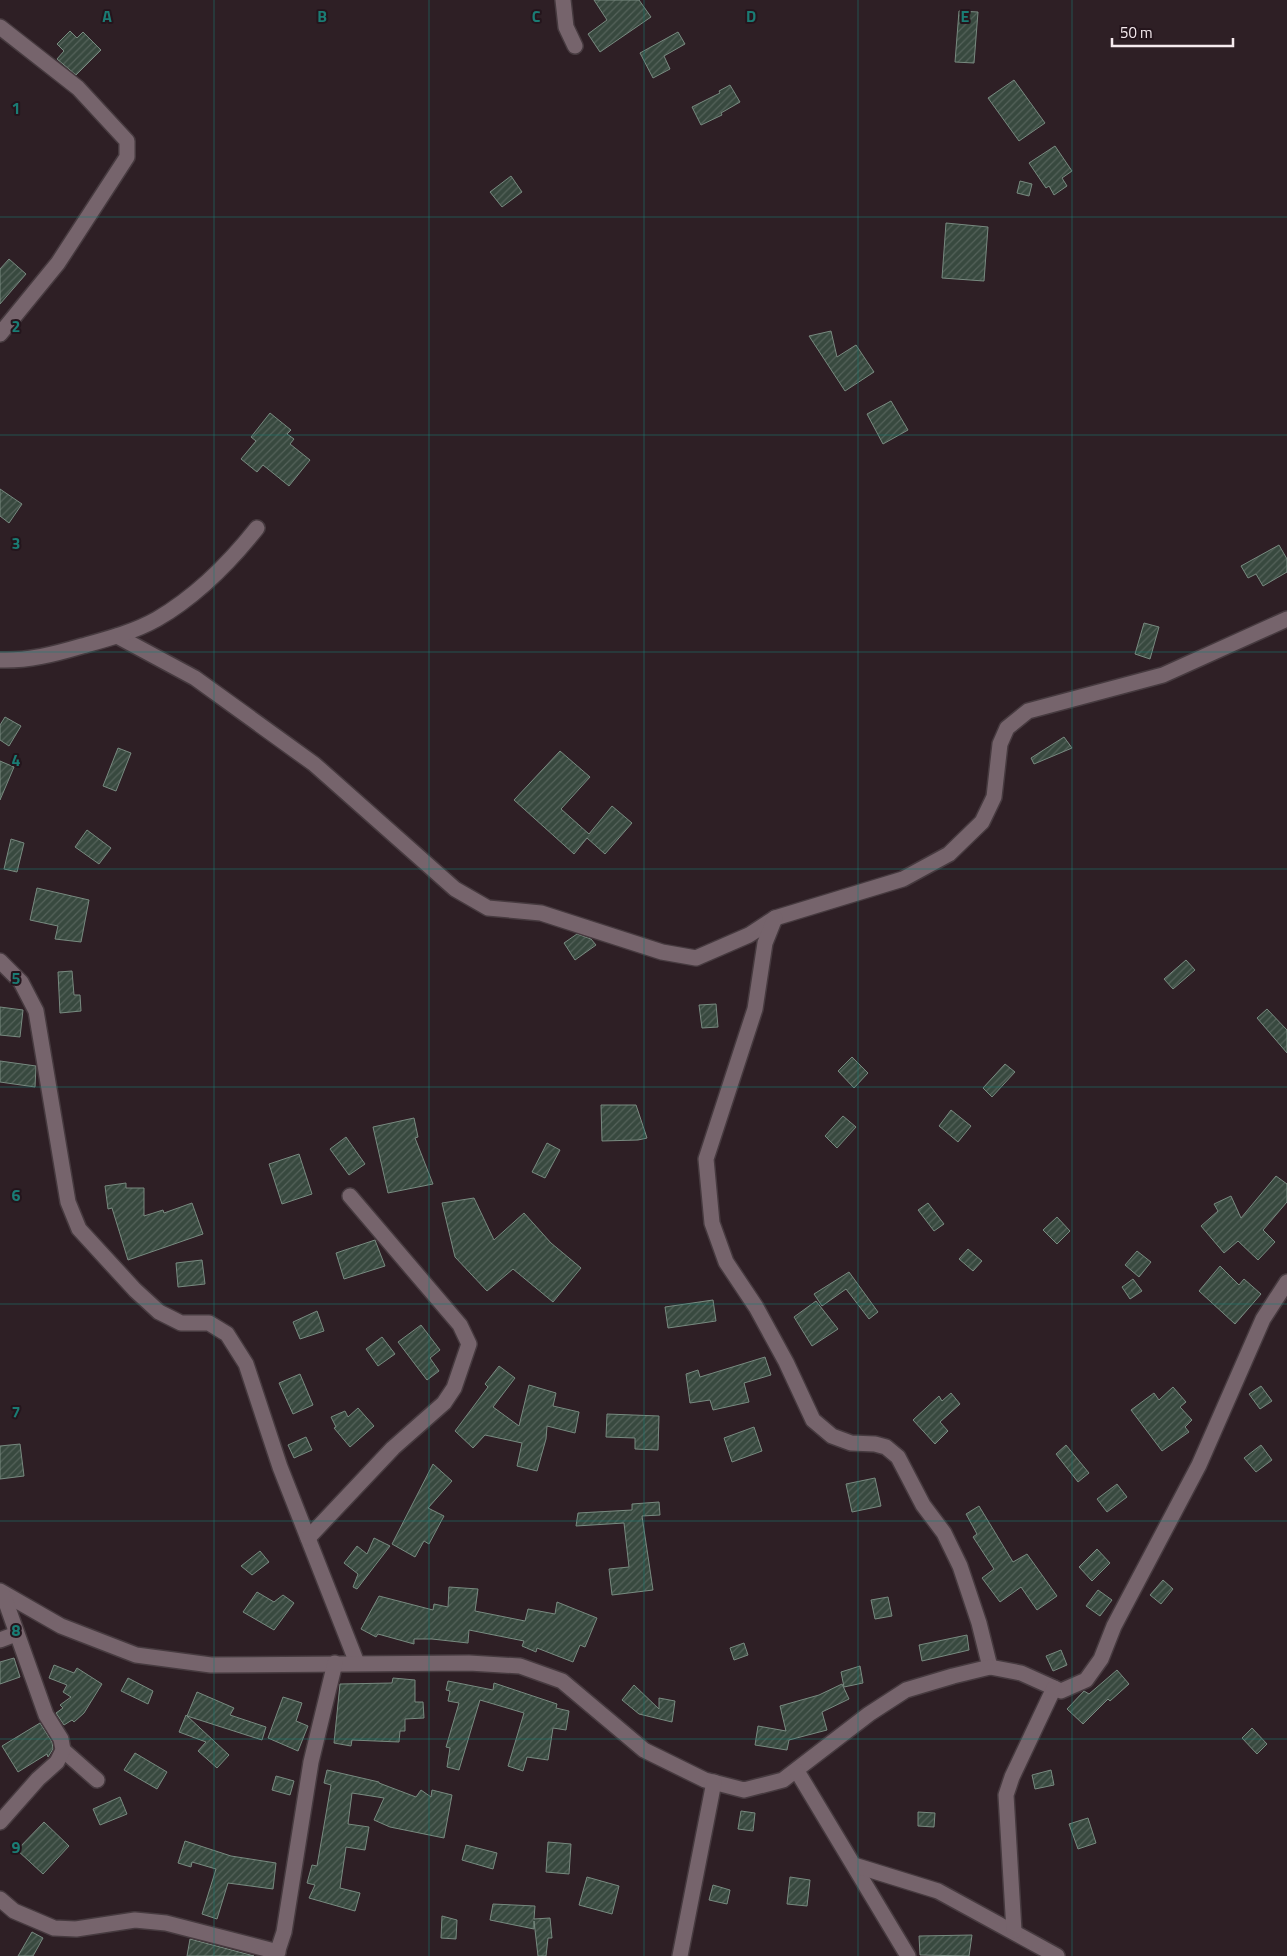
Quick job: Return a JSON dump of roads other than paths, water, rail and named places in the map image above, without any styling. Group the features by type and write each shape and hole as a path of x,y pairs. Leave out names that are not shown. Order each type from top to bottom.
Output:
{"street":[{"path":"563,0 566,27 575,46"},
{"path":"0,27 78,88 127,141 127,157 58,262 0,334"},
{"path":"0,660 19,660 54,654 117,636 156,620 186,600 240,550 257,528"},
{"path":"117,636 195,678 314,764 455,889 488,908 541,913 662,952 696,958 749,935 775,918 903,880 949,854 982,822 994,797 1000,744 1007,728 1028,711 1163,675 1287,619"},
{"path":"775,918 765,943 755,1010 706,1159 712,1223 726,1262 756,1307 786,1362 813,1420 832,1436 851,1443 876,1444 886,1447 898,1457 909,1474 923,1505 944,1533 960,1566 980,1623 990,1667"},
{"path":"0,961 21,982 36,1010 68,1202 79,1229 135,1290 159,1312 181,1323 209,1322 227,1334 246,1364 280,1467 357,1663"},
{"path":"308,1538 392,1448 444,1403 454,1388 469,1344 460,1324 350,1196"},
{"path":"2,1593 61,1626 136,1655 211,1665 468,1663 520,1666 562,1681 644,1750 714,1782 744,1790 783,1780 869,1714 906,1690 990,1667 1021,1673 1060,1691 1086,1680 1101,1659 1114,1626 1198,1464 1263,1320 1287,1282"},
{"path":"0,1822 38,1779 57,1762 63,1750 61,1739 46,1715 2,1593"},
{"path":"0,1640 16,1634"},
{"path":"0,1899 14,1911 54,1928 76,1929 135,1920 166,1923 277,1954 284,1932 311,1762 335,1663"},
{"path":"1014,1931 1006,1795 1012,1777 1054,1688"},
{"path":"63,1750 97,1780"},
{"path":"797,1771 854,1865 894,1937 908,1956"},
{"path":"680,1956 714,1782"},
{"path":"854,1865 938,1891 1057,1956"}]}
